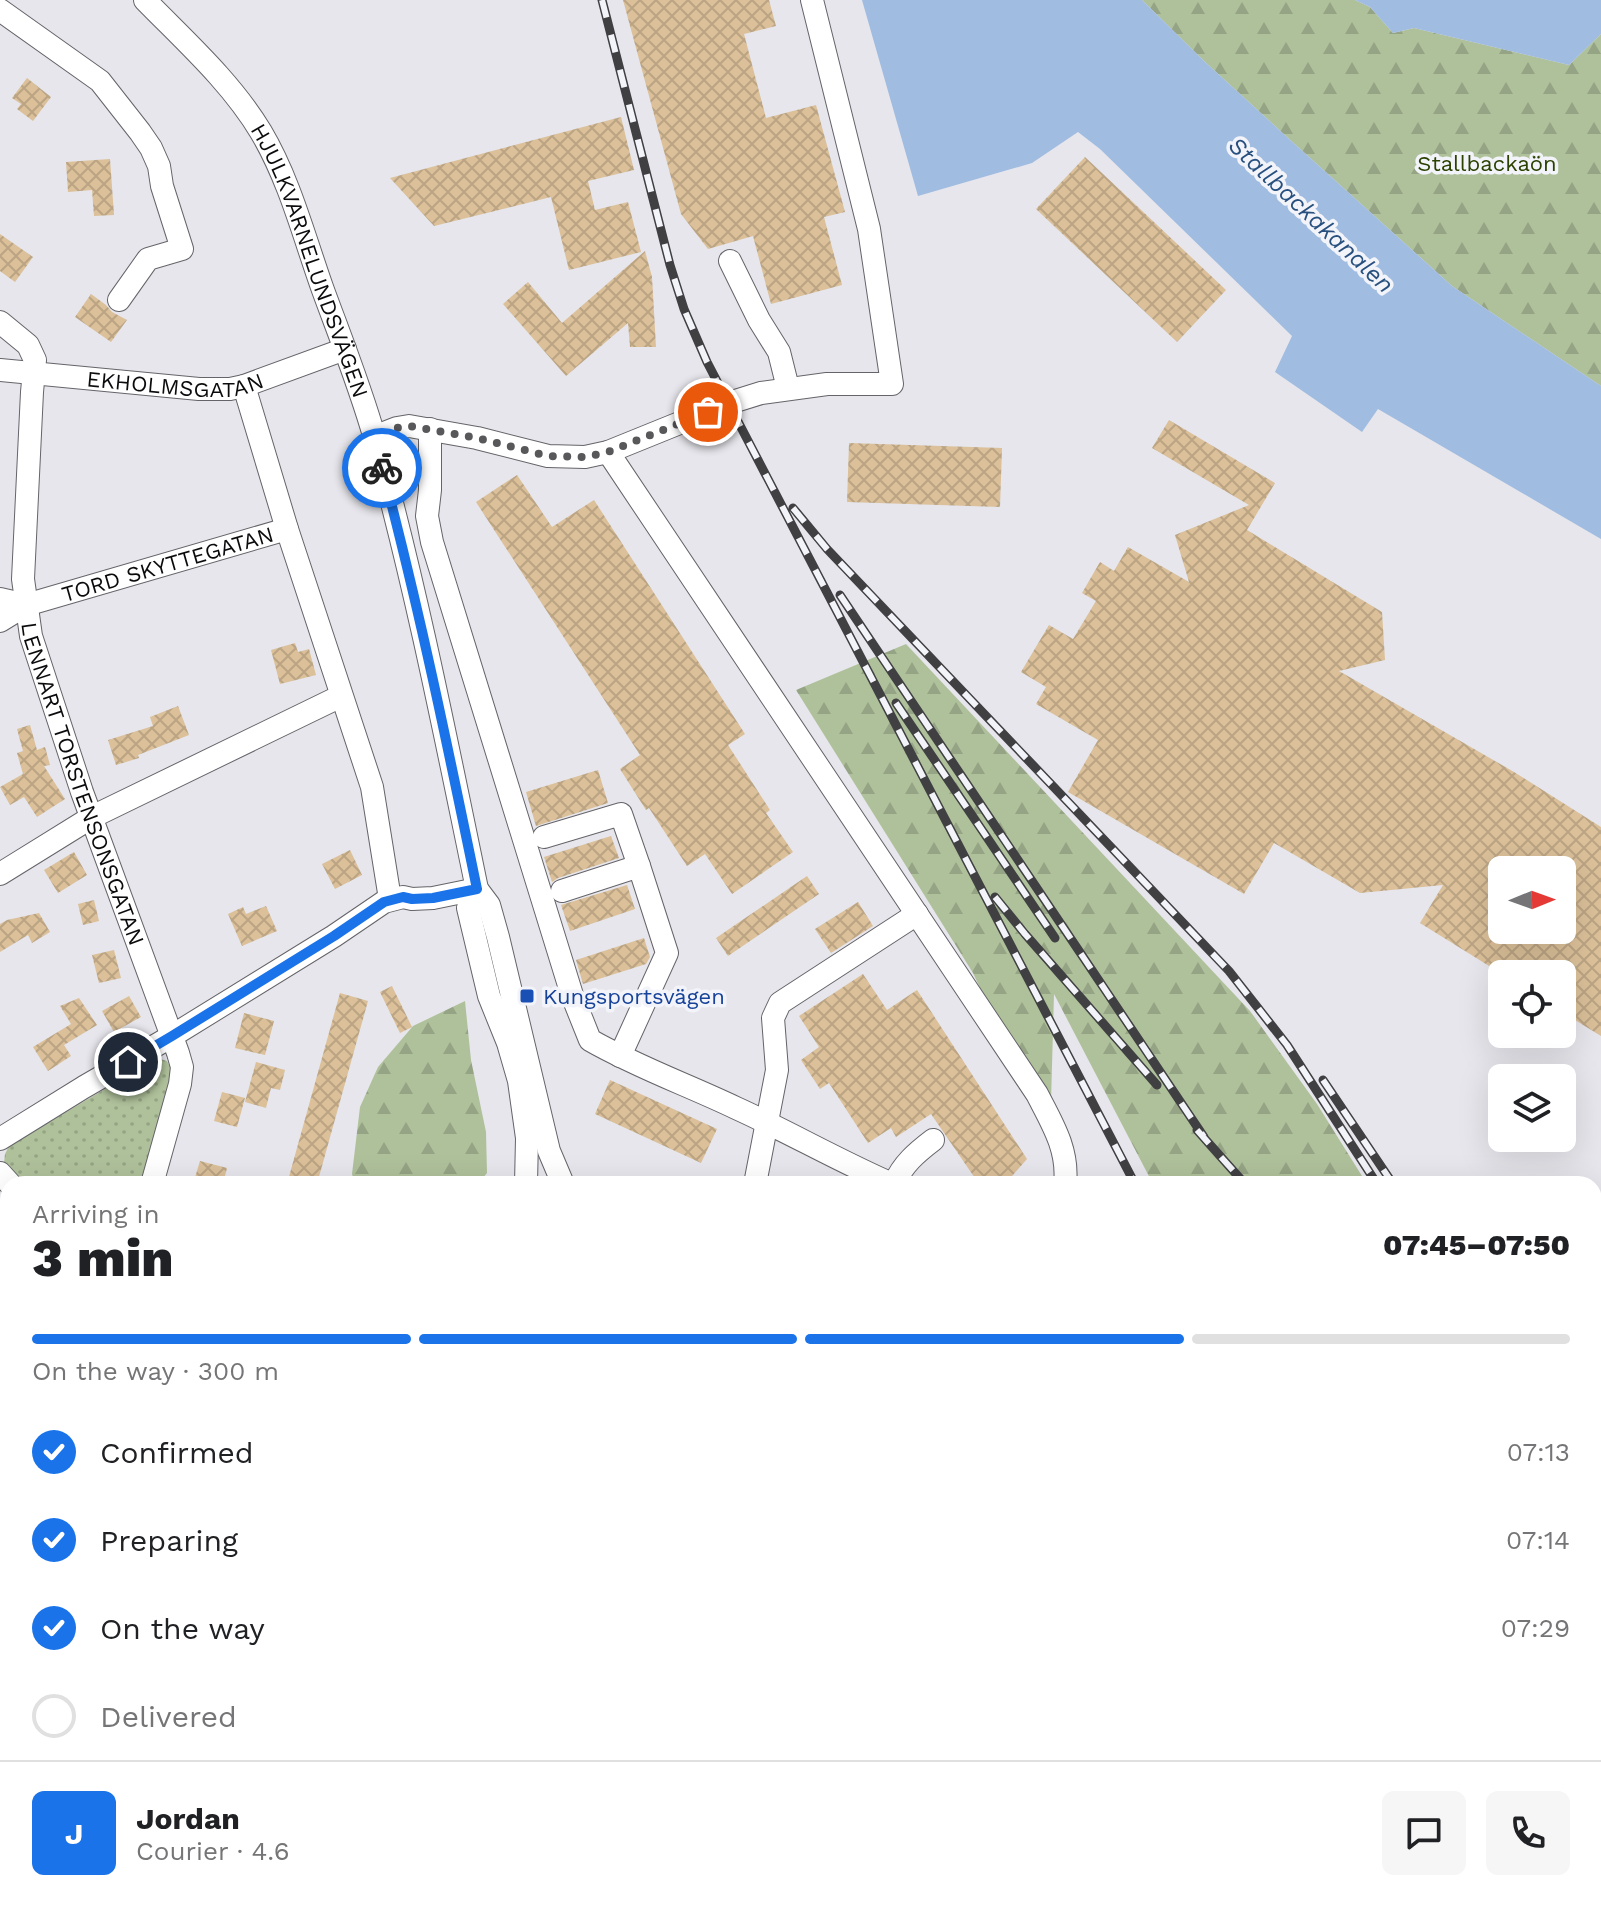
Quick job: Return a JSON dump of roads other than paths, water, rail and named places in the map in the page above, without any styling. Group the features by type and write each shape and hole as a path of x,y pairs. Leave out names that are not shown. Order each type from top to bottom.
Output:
{"street":[{"name":"HJULKVARNELUNDSVÄGEN","path":"145,0 240,100 265,139 283,175 345,349 374,437 408,571 477,889 489,905 549,1151 560,1176"},
{"path":"374,437 409,426 548,456 585,457 608,452 761,393 827,384 892,384 869,229 812,0"},
{"path":"0,10 100,81 140,132 159,166 162,186 182,249 148,259 119,300"},
{"path":"730,261 759,320 779,352 788,388"},
{"path":"0,322 28,345 35,360 34,373"},
{"name":"EKHOLMSGATAN","path":"0,370 199,389 230,389 345,349"},
{"name":"LENNART TORSTENSONSGATAN","path":"34,373 23,579 31,636 182,1067 154,1176"},
{"path":"244,386 287,529 372,787 390,899"},
{"path":"430,429 427,516 432,542 475,688 585,1032 590,1040 620,1056 874,1176"},
{"path":"608,452 1037,1094 1065,1156 1066,1176"},
{"name":"TORD SKYTTEGATAN","path":"0,599 26,605 287,529"},
{"path":"0,621 26,605"},
{"path":"0,874 92,817 341,696"},
{"path":"544,837 621,814 667,953 620,1056"},
{"path":"562,891 639,866"},
{"name":"HJULKVARNELUNDSVÄGEN","path":"477,889 468,908 489,996 519,1081 527,1138 526,1176"},
{"path":"0,1139 172,1036 390,899 433,898 477,889"},
{"path":"757,1176 777,1070 773,1018 780,1003 917,914"},
{"path":"898,1176 910,1159 933,1140"}],"water":[{"name":"Stallbackakanalen","path":"862,0 1142,0 1204,61 1452,286 1601,386 1601,539 1378,409 1362,432 1275,372 1292,336 1100,149 1078,132 1032,163 918,196"},
{"path":"1355,0 1601,0 1601,34 1569,65 1414,28 1393,33 1370,7"}],"railway":[{"path":"602,0 670,265 684,309 707,362 1131,1176"},
{"path":"793,508 827,549 1229,971 1287,1045 1372,1176"},
{"path":"840,595 1204,1137"},
{"path":"896,703 1055,938"},
{"path":"995,897 1157,1085"},
{"path":"1323,1080 1388,1176"},
{"path":"1197,1130 1238,1176"}],"place":[{"name":"Kungsportsvägen","path":"527,996"}],"park label":[{"name":"Stallbackaön","path":"1487,163"}]}
